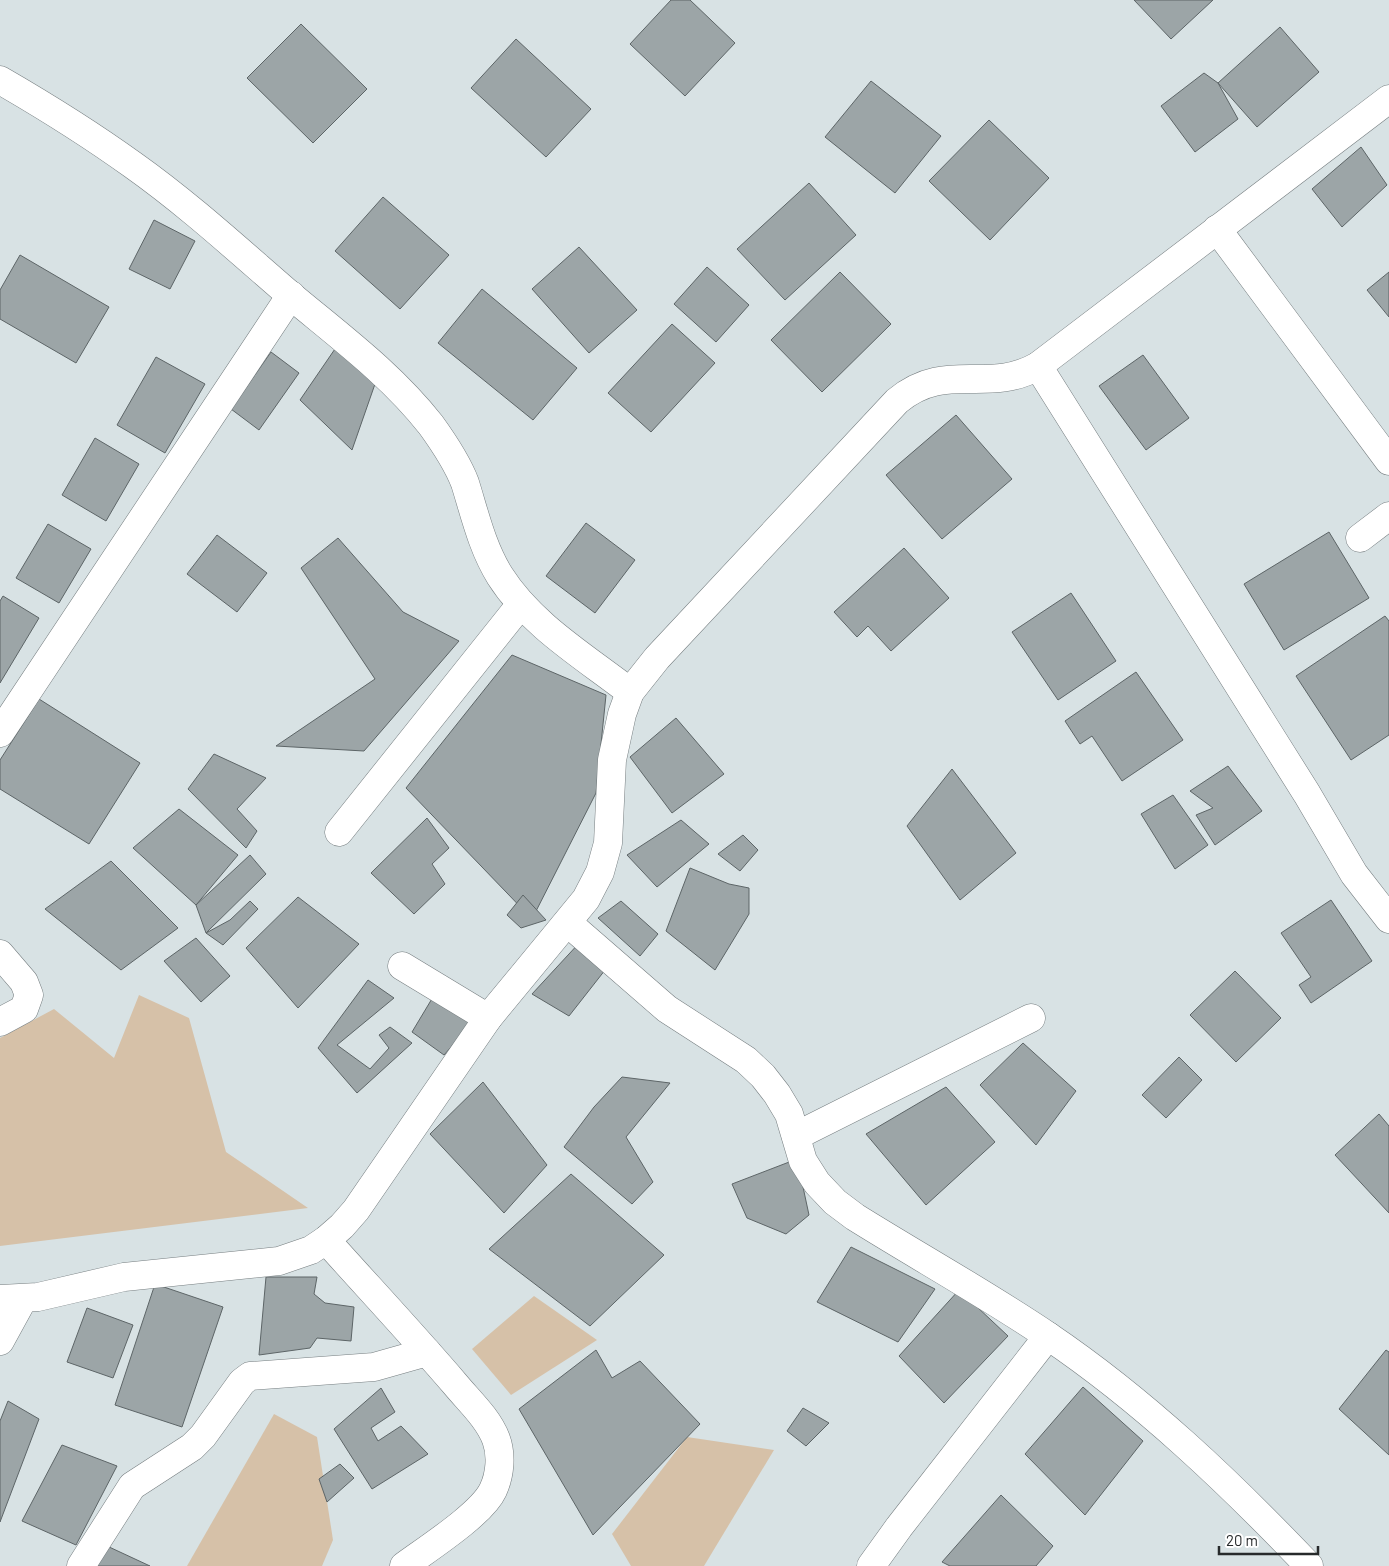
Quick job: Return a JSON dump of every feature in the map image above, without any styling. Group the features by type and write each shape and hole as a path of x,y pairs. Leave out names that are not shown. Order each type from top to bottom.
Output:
{"street":[{"path":"0,80 50,109 134,166 214,229 375,364 405,393 450,452 464,482 472,514 499,575 521,604 539,622 630,692"},
{"path":"0,1341 12,1299 124,1277 279,1261 311,1250 326,1240 356,1210 488,1018 586,899 596,879 608,843 613,752 622,714 630,692 657,658 897,400 910,390 927,382 945,379 1010,378 1038,366 1389,99"},
{"path":"1217,229 1389,461"},
{"path":"0,733 291,295"},
{"path":"1038,366 1307,794 1354,874 1389,919"},
{"path":"1360,538 1389,516"},
{"path":"339,832 521,604"},
{"path":"568,923 667,1009 746,1060 763,1076 789,1114 803,1161 817,1183 835,1202 855,1217 1048,1336 1170,1433 1224,1482 1309,1566"},
{"path":"0,954 24,982 30,995 24,1009 0,1022"},
{"path":"402,966 488,1018"},
{"path":"796,1136 1031,1018"},
{"path":"326,1240 488,1423 496,1439 500,1456 498,1474 492,1491 482,1506 404,1566"},
{"path":"871,1566 899,1527 1048,1336"},
{"path":"81,1566 132,1486 192,1447 203,1436 242,1382 250,1376 374,1367 427,1352"}],"shaded area":[{"path":"139,995 189,1018 226,1152 308,1208 0,1246 0,1038 54,1009 114,1058"},
{"path":"534,1296 597,1340 511,1395 472,1349"},
{"path":"274,1414 317,1437 333,1540 322,1566 187,1566"},
{"path":"687,1437 774,1450 704,1566 631,1566 612,1534"}],"building":[{"path":"671,0 690,0 735,43 685,96 630,44"},
{"path":"1134,0 1213,0 1171,39"},
{"path":"301,24 367,89 313,143 247,78"},
{"path":"1280,27 1319,72 1257,127 1218,83"},
{"path":"516,39 591,109 546,157 471,88"},
{"path":"1204,73 1218,83 1238,119 1195,152 1161,106"},
{"path":"871,81 941,136 895,193 825,137"},
{"path":"989,120 1049,178 990,240 929,181"},
{"path":"1361,147 1387,185 1342,227 1312,189"},
{"path":"809,183 856,235 785,300 737,249"},
{"path":"383,197 449,255 400,309 335,251"},
{"path":"154,220 195,241 170,289 129,269"},
{"path":"579,247 637,310 589,353 532,289"},
{"path":"20,255 109,307 76,363 0,319 0,290"},
{"path":"707,267 749,305 716,342 674,304"},
{"path":"840,272 891,324 822,392 771,340"},
{"path":"1389,272 1389,317 1367,290"},
{"path":"482,289 577,368 533,420 438,343"},
{"path":"672,324 715,363 651,432 608,393"},
{"path":"337,346 375,384 352,450 300,400"},
{"path":"271,352 299,373 259,430 231,409"},
{"path":"1143,355 1189,418 1146,450 1099,386"},
{"path":"156,357 205,384 165,453 117,425"},
{"path":"956,415 1012,479 942,539 886,475"},
{"path":"95,438 139,464 106,521 62,495"},
{"path":"586,523 635,560 595,613 546,576"},
{"path":"48,524 91,549 59,603 16,578"},
{"path":"1329,532 1369,598 1284,650 1244,584"},
{"path":"217,535 267,573 237,612 187,574"},
{"path":"338,538 403,612 459,641 364,751 276,746 375,679 301,568"},
{"path":"904,548 949,598 891,651 868,626 857,637 834,612"},
{"path":"1071,593 1116,661 1058,700 1012,632"},
{"path":"3,596 39,618 0,683 0,601"},
{"path":"1385,616 1389,621 1389,735 1351,760 1296,676"},
{"path":"512,655 606,695 596,793 532,919 406,788"},
{"path":"1136,672 1183,740 1122,781 1092,736 1080,744 1065,721"},
{"path":"39,699 140,763 89,844 0,789 0,760"},
{"path":"676,718 724,774 672,813 630,757"},
{"path":"214,754 266,778 237,809 257,831 246,848 188,789"},
{"path":"1228,766 1262,811 1215,845 1196,815 1213,808 1190,791"},
{"path":"952,769 1016,853 960,900 907,826"},
{"path":"1173,795 1208,845 1175,869 1141,814"},
{"path":"179,809 238,855 196,905 133,848"},
{"path":"427,818 449,848 432,864 445,884 414,914 371,873"},
{"path":"681,820 709,844 657,887 627,855"},
{"path":"743,835 758,850 740,871 718,854"},
{"path":"250,855 266,874 206,933 196,905"},
{"path":"111,861 178,928 121,970 45,909"},
{"path":"690,868 729,884 749,888 749,914 715,970 666,931"},
{"path":"523,895 546,920 521,928 507,915"},
{"path":"298,897 359,944 298,1008 246,948"},
{"path":"1331,900 1372,961 1311,1003 1299,985 1311,977 1281,933"},
{"path":"250,901 258,909 223,945 206,933 230,920"},
{"path":"621,901 658,934 640,956 598,918"},
{"path":"196,938 230,976 201,1002 164,961"},
{"path":"581,941 609,965 569,1016 532,994"},
{"path":"1235,971 1281,1018 1236,1062 1190,1015"},
{"path":"368,980 394,998 337,1045 370,1069 389,1048 379,1035 390,1027 412,1043 357,1093 318,1048"},
{"path":"433,997 472,1023 444,1055 412,1032"},
{"path":"1023,1043 1076,1091 1036,1145 980,1085"},
{"path":"1179,1057 1202,1080 1166,1118 1142,1095"},
{"path":"622,1077 670,1083 626,1137 653,1182 632,1204 564,1147 594,1107"},
{"path":"483,1082 547,1165 504,1213 430,1134"},
{"path":"946,1087 995,1142 926,1205 866,1134"},
{"path":"1379,1114 1389,1126 1389,1213 1335,1155"},
{"path":"797,1159 809,1215 786,1234 747,1218 732,1184"},
{"path":"571,1174 664,1255 590,1326 489,1249"},
{"path":"851,1247 935,1289 898,1342 817,1302"},
{"path":"266,1277 317,1277 314,1294 325,1303 354,1307 351,1341 317,1338 310,1348 259,1355"},
{"path":"155,1284 223,1307 182,1427 115,1405"},
{"path":"959,1290 1008,1336 944,1403 899,1356"},
{"path":"87,1308 133,1325 113,1378 67,1362"},
{"path":"596,1350 612,1378 640,1361 700,1424 593,1535 519,1409"},
{"path":"1386,1350 1389,1352 1389,1455 1339,1409"},
{"path":"1083,1387 1143,1441 1085,1515 1025,1454"},
{"path":"381,1388 395,1412 371,1428 378,1441 401,1426 428,1454 372,1489 334,1429"},
{"path":"8,1401 39,1419 0,1522 0,1421"},
{"path":"803,1408 829,1423 806,1446 787,1431"},
{"path":"62,1445 117,1466 76,1545 22,1521"},
{"path":"340,1464 354,1478 327,1502 319,1479"},
{"path":"1001,1495 1053,1546 1036,1566 950,1566 942,1562"},
{"path":"107,1546 150,1566 95,1566"}]}
